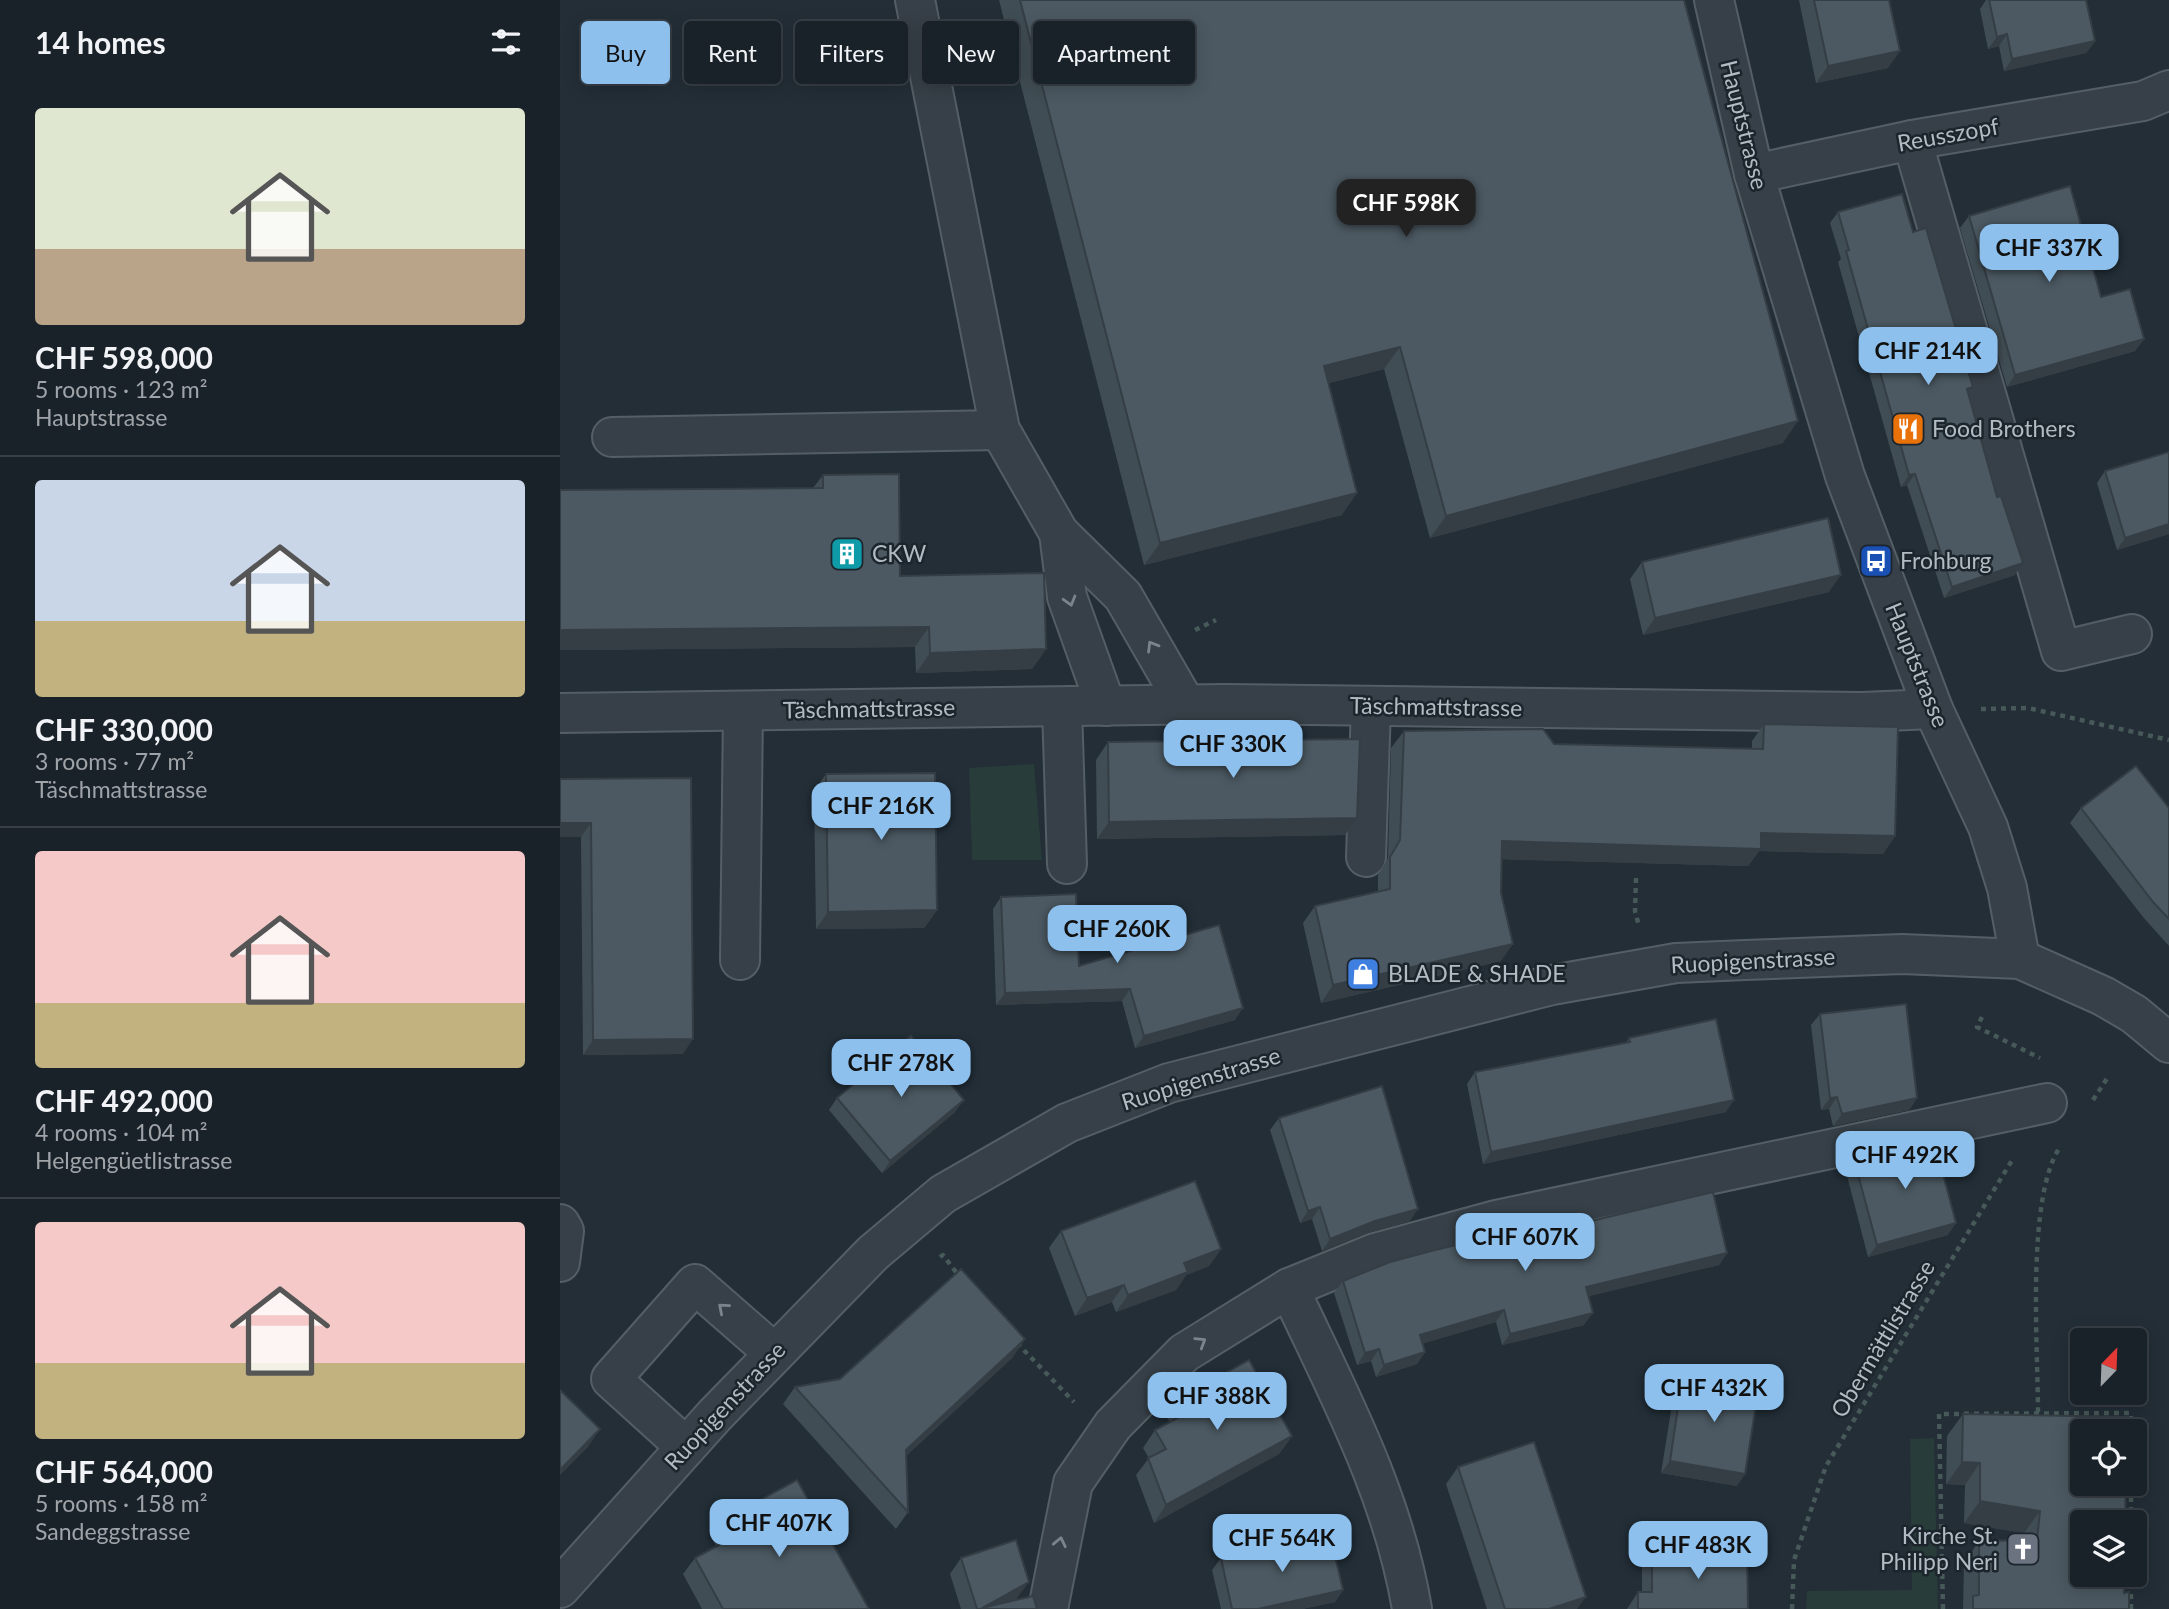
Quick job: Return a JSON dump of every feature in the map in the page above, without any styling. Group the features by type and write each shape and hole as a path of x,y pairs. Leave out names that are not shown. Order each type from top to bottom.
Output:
{"street":[{"path":"915,0 1000,430 1059,533 1123,596 1186,705"},
{"name":"Hauptstrasse","path":"1714,0 1754,174 1845,476 1933,709 1988,827 2007,888 2020,959"},
{"name":"Reusszopf","path":"1754,174 1912,141 2160,105"},
{"path":"1912,141 2061,651 2132,634"},
{"path":"612,437 1000,430"},
{"path":"1059,533 1067,597 1106,706"},
{"name":"Täschmattstrasse","path":"560,713 1186,705 1862,712 1933,709"},
{"path":"1366,857 1371,706"},
{"path":"1062,707 1067,864"},
{"path":"740,961 743,711"},
{"name":"Ruopigenstrasse","path":"560,1588 686,1447 857,1266 943,1194 1067,1123 1169,1083 1552,985 1676,963 1902,954 2020,959"},
{"path":"2020,959 2060,975 2113,1002 2134,1014 2169,1043"},
{"path":"1048,1609 1073,1483 1107,1436 1184,1353 1289,1288 1375,1253 1496,1220 2047,1103"},
{"path":"560,1224 564,1231 560,1262"},
{"path":"686,1447 611,1379 695,1284 774,1353"},
{"path":"1289,1288 1381,1486 1404,1557 1412,1609"}],"path":[{"path":"1933,709 2028,708 2169,740"},
{"path":"2086,1109 2108,1077"},
{"name":"Obermättlistrasse","path":"1792,1609 1794,1560 1826,1466 2047,1103"},
{"path":"2038,1412 2038,1216 2053,1158 2066,1139"},
{"path":"943,1255 966,1285"},
{"path":"1007,1334 1107,1436"},
{"path":"1943,1609 1939,1414 2131,1413 2131,1419"},
{"path":"2131,1587 2131,1609"}],"green space":[{"path":"1034,764 1042,860 972,860 969,768"},
{"path":"1934,1438 1938,1609 1806,1609 1807,1591 1912,1590 1910,1439"}],"building":[{"path":"1020,0 1684,0 1798,421 1446,516 1400,347 1324,366 1357,493 1160,543 1042,84 1195,84 1195,21 1033,21 1033,50"},
{"path":"1814,0 1889,0 1900,51 1828,66"},
{"path":"1989,0 2086,0 2095,41 2012,59 2007,34 1997,37"},
{"path":"2070,186 2101,297 2130,289 2144,339 2015,375 1969,216"},
{"path":"1902,194 1913,232 1926,228 1973,387 1967,389 1997,497 2001,496 2023,563 1952,587 1915,474 1909,475 1846,251 1849,250 1838,212"},
{"path":"2169,452 2169,524 2125,538 2105,471"},
{"path":"899,474 900,576 1044,573 1046,649 930,653 929,627 560,630 560,490 823,488 823,475"},
{"path":"1828,518 1841,575 1655,618 1642,562"},
{"path":"1764,724 1898,727 1895,836 1761,833 1761,849 1502,841 1501,893 1513,944 1333,985 1315,906 1390,889 1390,857 1400,840 1404,731 1543,729 1554,744 1763,749"},
{"path":"1360,739 1357,818 1109,822 1108,742"},
{"path":"2136,766 2169,808 2169,919 2081,808"},
{"path":"935,773 937,910 828,912 826,774"},
{"path":"691,778 693,1039 593,1040 591,823 560,823 560,779"},
{"path":"1076,894 1079,966 1219,925 1243,1008 1144,1036 1130,989 1005,993 1001,897"},
{"path":"1906,1004 1917,1098 1842,1114 1837,1097 1830,1098 1820,1014"},
{"path":"1716,1019 1734,1100 1491,1152 1475,1072 1630,1042 1629,1038"},
{"path":"911,1036 964,1100 890,1161 837,1098"},
{"path":"1382,1086 1418,1209 1375,1221 1330,1239 1320,1207 1308,1211 1279,1118"},
{"path":"1934,1140 1956,1223 1877,1245 1853,1156"},
{"path":"1195,1181 1221,1249 1184,1263 1188,1272 1128,1295 1124,1285 1087,1298 1061,1231"},
{"path":"1713,1192 1727,1253 1586,1287 1593,1313 1510,1334 1504,1310 1420,1335 1425,1352 1384,1365 1379,1349 1365,1353 1343,1281 1390,1262 1568,1218 1570,1226"},
{"path":"961,1269 1025,1339 906,1450 908,1512 795,1387 840,1379"},
{"path":"1249,1360 1292,1436 1166,1505 1148,1458 1166,1449 1155,1430 1187,1413 1178,1399"},
{"path":"1683,1374 1759,1386 1745,1474 1670,1461"},
{"path":"560,1390 600,1429 560,1470"},
{"name":"Kirche St. Philipp Neri","path":"1963,1414 2127,1417 2070,1419 2070,1496 2126,1496 2125,1510 2070,1510 2070,1587 2124,1587 2124,1593 2129,1592 2129,1609 1973,1609 1973,1596 1979,1595 1979,1541 2037,1540 2040,1511 1980,1501 1980,1463 1962,1462"},
{"path":"1534,1442 1586,1597 1549,1609 1505,1609 1458,1467"},
{"path":"797,1480 869,1609 723,1609 695,1558 732,1538 722,1521"},
{"path":"1330,1534 1343,1590 1258,1609 1232,1609 1221,1558"},
{"path":"1016,1540 1029,1582 982,1608 1033,1596 1037,1609 977,1609 961,1558"},
{"path":"1747,1550 1748,1609 1638,1609 1638,1592 1652,1592 1652,1551"}],"place":[{"name":"Food Brothers","path":"1908,429"},
{"name":"CKW","path":"847,554"},
{"name":"Frohburg","path":"1876,561"},
{"name":"BLADE & SHADE","path":"1363,974"},
{"name":"Kirche St. Philipp Neri","path":"2023,1549"}]}
